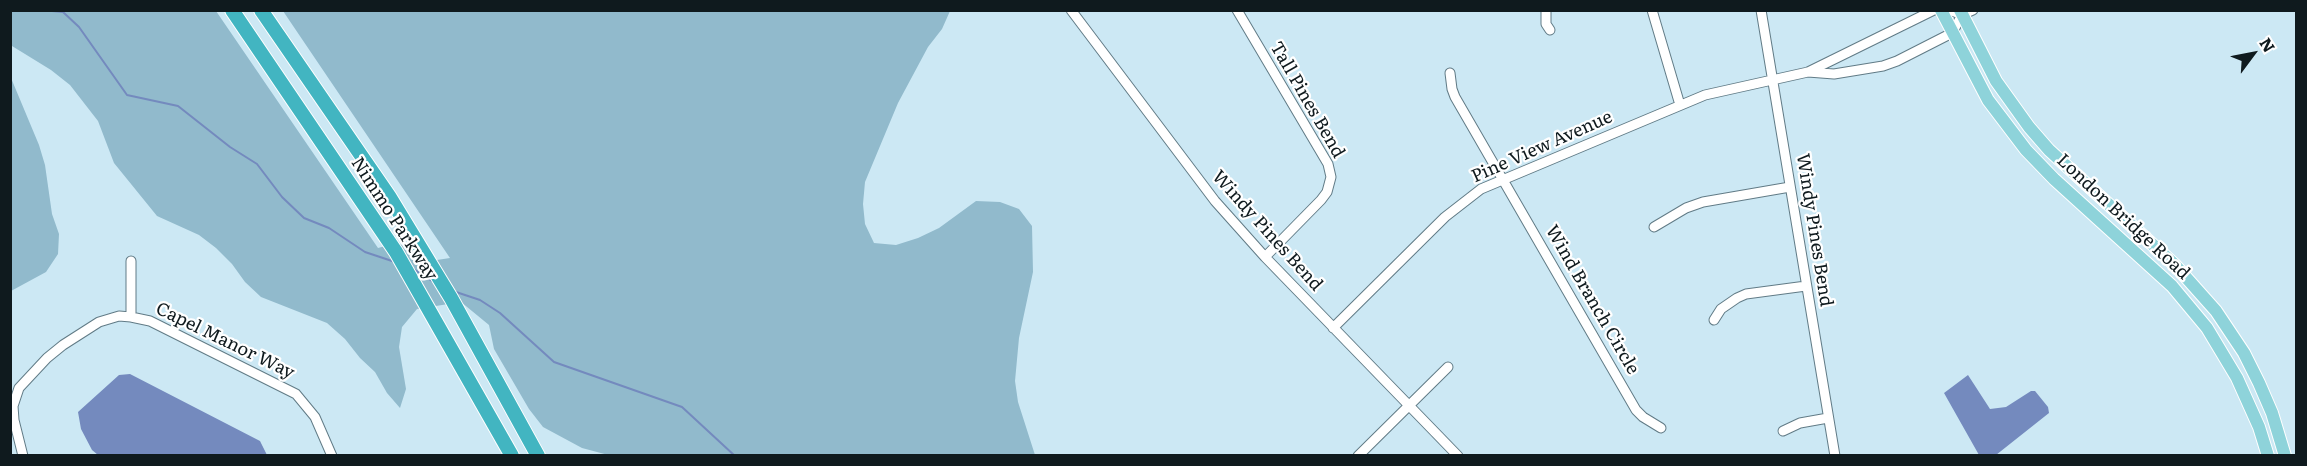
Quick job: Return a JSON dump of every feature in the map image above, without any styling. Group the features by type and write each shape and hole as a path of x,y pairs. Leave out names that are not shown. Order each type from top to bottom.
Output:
{"highway":[{"name":"Nimmo Parkway","path":"232,10 396,252 512,456"},
{"name":"Nimmo Parkway","path":"261,10 389,196 451,298 538,456"}],"main road":[{"name":"London Bridge Road","path":"1941,10 1988,99 2026,150 2054,179 2159,273 2207,328 2237,378 2259,428 2268,456"},
{"name":"London Bridge Road","path":"1965,12 1996,81 2029,127 2049,150 2175,265 2216,312 2239,345 2259,383 2272,413 2285,456"}],"street":[{"name":"Windy Pines Bend","path":"1071,10 1215,201 1265,257 1458,456"},
{"name":"Tall Pines Bend","path":"1237,10 1330,170 1329,185 1321,200 1265,257"},
{"path":"1546,10 1546,24 1550,30"},
{"path":"1652,10 1680,105"},
{"name":"Windy Pines Bend","path":"1761,10 1834,456"},
{"name":"Pine View Avenue","path":"1333,328 1445,217 1481,189 1680,105 1723,90 1808,72 1840,54 1934,10"},
{"path":"1950,10 1965,12 1952,33"},
{"name":"Pine View Avenue","path":"1808,72 1834,74 1883,66 1952,33"},
{"name":"Wind Branch Circle","path":"1450,73 1455,98 1636,410 1661,428"},
{"path":"1654,227 1686,208 1703,202 1790,187"},
{"path":"131,261 131,316"},
{"path":"1714,320 1721,309 1746,294 1806,286"},
{"name":"Capel Manor Way","path":"23,456 14,420 14,406 19,388 47,358 80,333 109,318 131,316 150,321 296,394 315,417 332,456"},
{"path":"1358,456 1448,367"},
{"path":"1783,431 1800,423 1828,418"}],"shaded area":[{"path":"11,11 216,11 378,248 397,243 437,260 450,258 283,11 950,11 942,29 928,47 898,103 865,182 863,204 865,224 874,243 896,245 939,228 976,201 1000,202 1019,209 1032,226 1033,272 1019,338 1015,381 1018,402 1035,455 612,456 582,448 543,427 529,409 494,349 489,325 461,302 417,309 402,327 399,347 406,389 400,408 387,393 375,372 327,323 261,297 216,248 199,235 157,216 114,163 98,121 70,85 51,70 12,46 11,49"},
{"path":"11,78 39,145 45,165 52,214 59,234 58,254 46,272 11,291"}],"water":[{"path":"130,374 260,441 267,455 98,455 92,450 81,429 78,412 119,375"},
{"path":"1968,375 1990,409 2006,407 2031,391 2035,391 2048,407 2049,413 1996,455 1979,455 1944,393"}],"waterway":[{"path":"41,10 63,12 79,27 127,95 178,106 230,147 257,164 282,197 304,218 329,228 365,252 395,262"},
{"path":"412,268 435,283"},
{"path":"453,291 480,300 500,313 554,362 682,407 735,456"}]}
